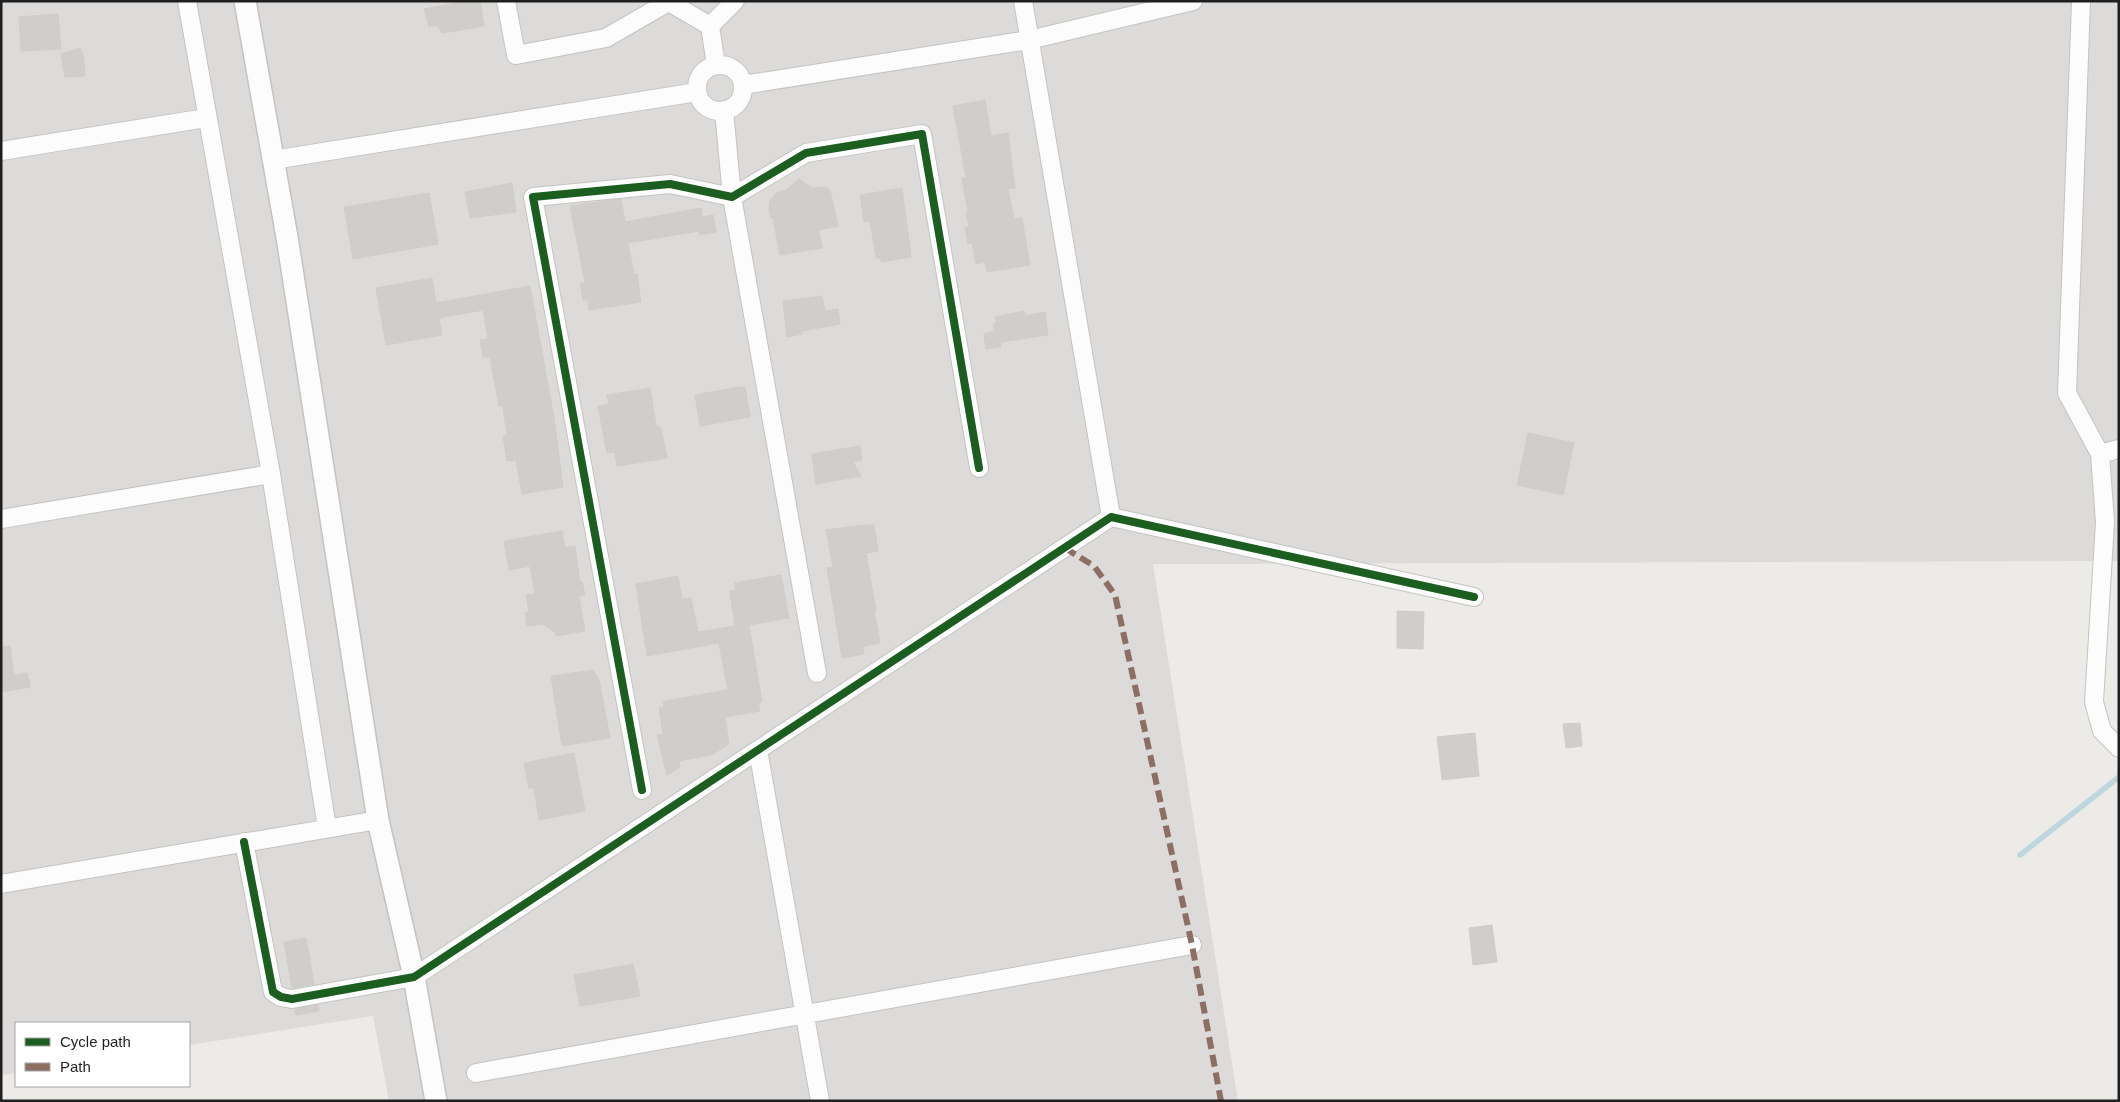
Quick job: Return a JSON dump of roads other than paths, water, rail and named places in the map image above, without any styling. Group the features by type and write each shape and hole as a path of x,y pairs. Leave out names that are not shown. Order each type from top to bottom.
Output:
{"street":[{"path":"188,1 206,118 271,474 328,828"},
{"path":"245,1 287,237 378,820 414,977 436,1101"},
{"path":"506,1 516,55 606,38 669,2 710,26"},
{"path":"710,26 735,1"},
{"path":"1023,1 1111,517"},
{"path":"743,85 1029,40 1192,1"},
{"path":"2081,1 2067,393 2100,454 2105,522 2094,702 2102,731 2119,748"},
{"path":"710,26 716,65"},
{"path":"716,65 728,66 738,73 743,85 742,96 735,106 724,110 712,109 702,103 697,92 698,80 705,70 716,65"},
{"path":"273,160 697,92"},
{"path":"724,110 732,197 817,673"},
{"path":"1,151 206,118"},
{"path":"642,790 533,197 670,184 732,197 806,153 922,134 979,468"},
{"path":"2100,454 2119,449"},
{"path":"1,519 271,474"},
{"path":"244,842 273,992 281,997 292,999 414,977 1111,517 1474,597"},
{"path":"758,750 820,1101"},
{"path":"1,884 378,820"},
{"path":"476,1073 1192,945"}],"waterway":[{"path":"2020,855 2119,777"}]}
